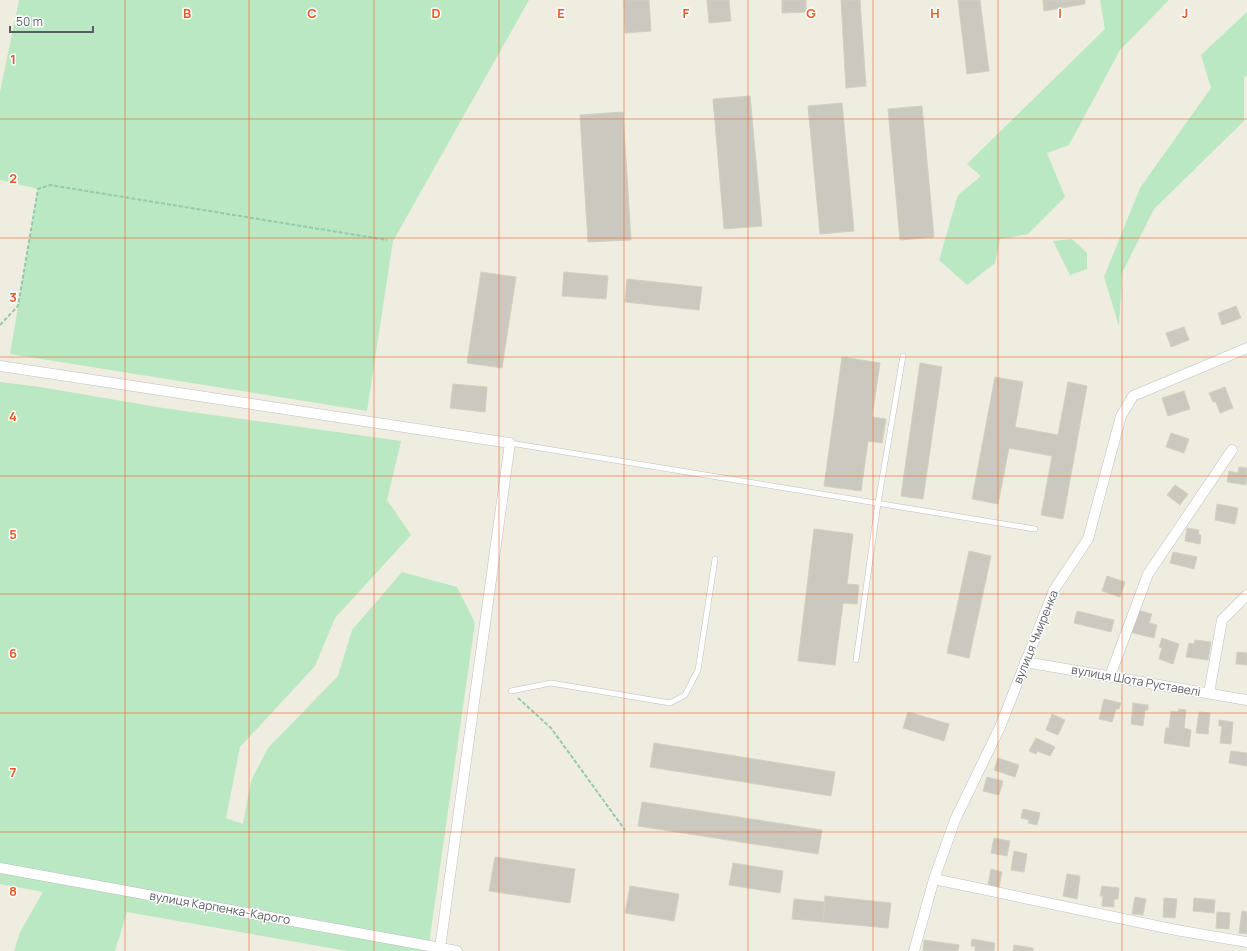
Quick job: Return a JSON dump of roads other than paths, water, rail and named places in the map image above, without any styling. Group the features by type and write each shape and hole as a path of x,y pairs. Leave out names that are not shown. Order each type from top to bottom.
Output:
{"street":[{"name":"вулиця Чмиренка","path":"914,951 934,879 955,820 1000,727 1054,590 1088,539 1121,416 1133,396 1247,348"},
{"path":"0,366 510,443 440,948"},
{"path":"1110,676 1148,574 1232,450"},
{"path":"1209,693 1222,620 1247,596"},
{"name":"вулиця Шота Руставелі","path":"1025,662 1247,700"},
{"name":"вулиця Карпенка-Карого","path":"0,868 457,951"},
{"path":"934,879 1176,930 1247,942"}],"lane":[{"path":"856,660 878,503 903,356"},
{"path":"510,443 1035,529"},
{"path":"512,691 551,683 670,704 685,695 698,670 715,559"}]}
